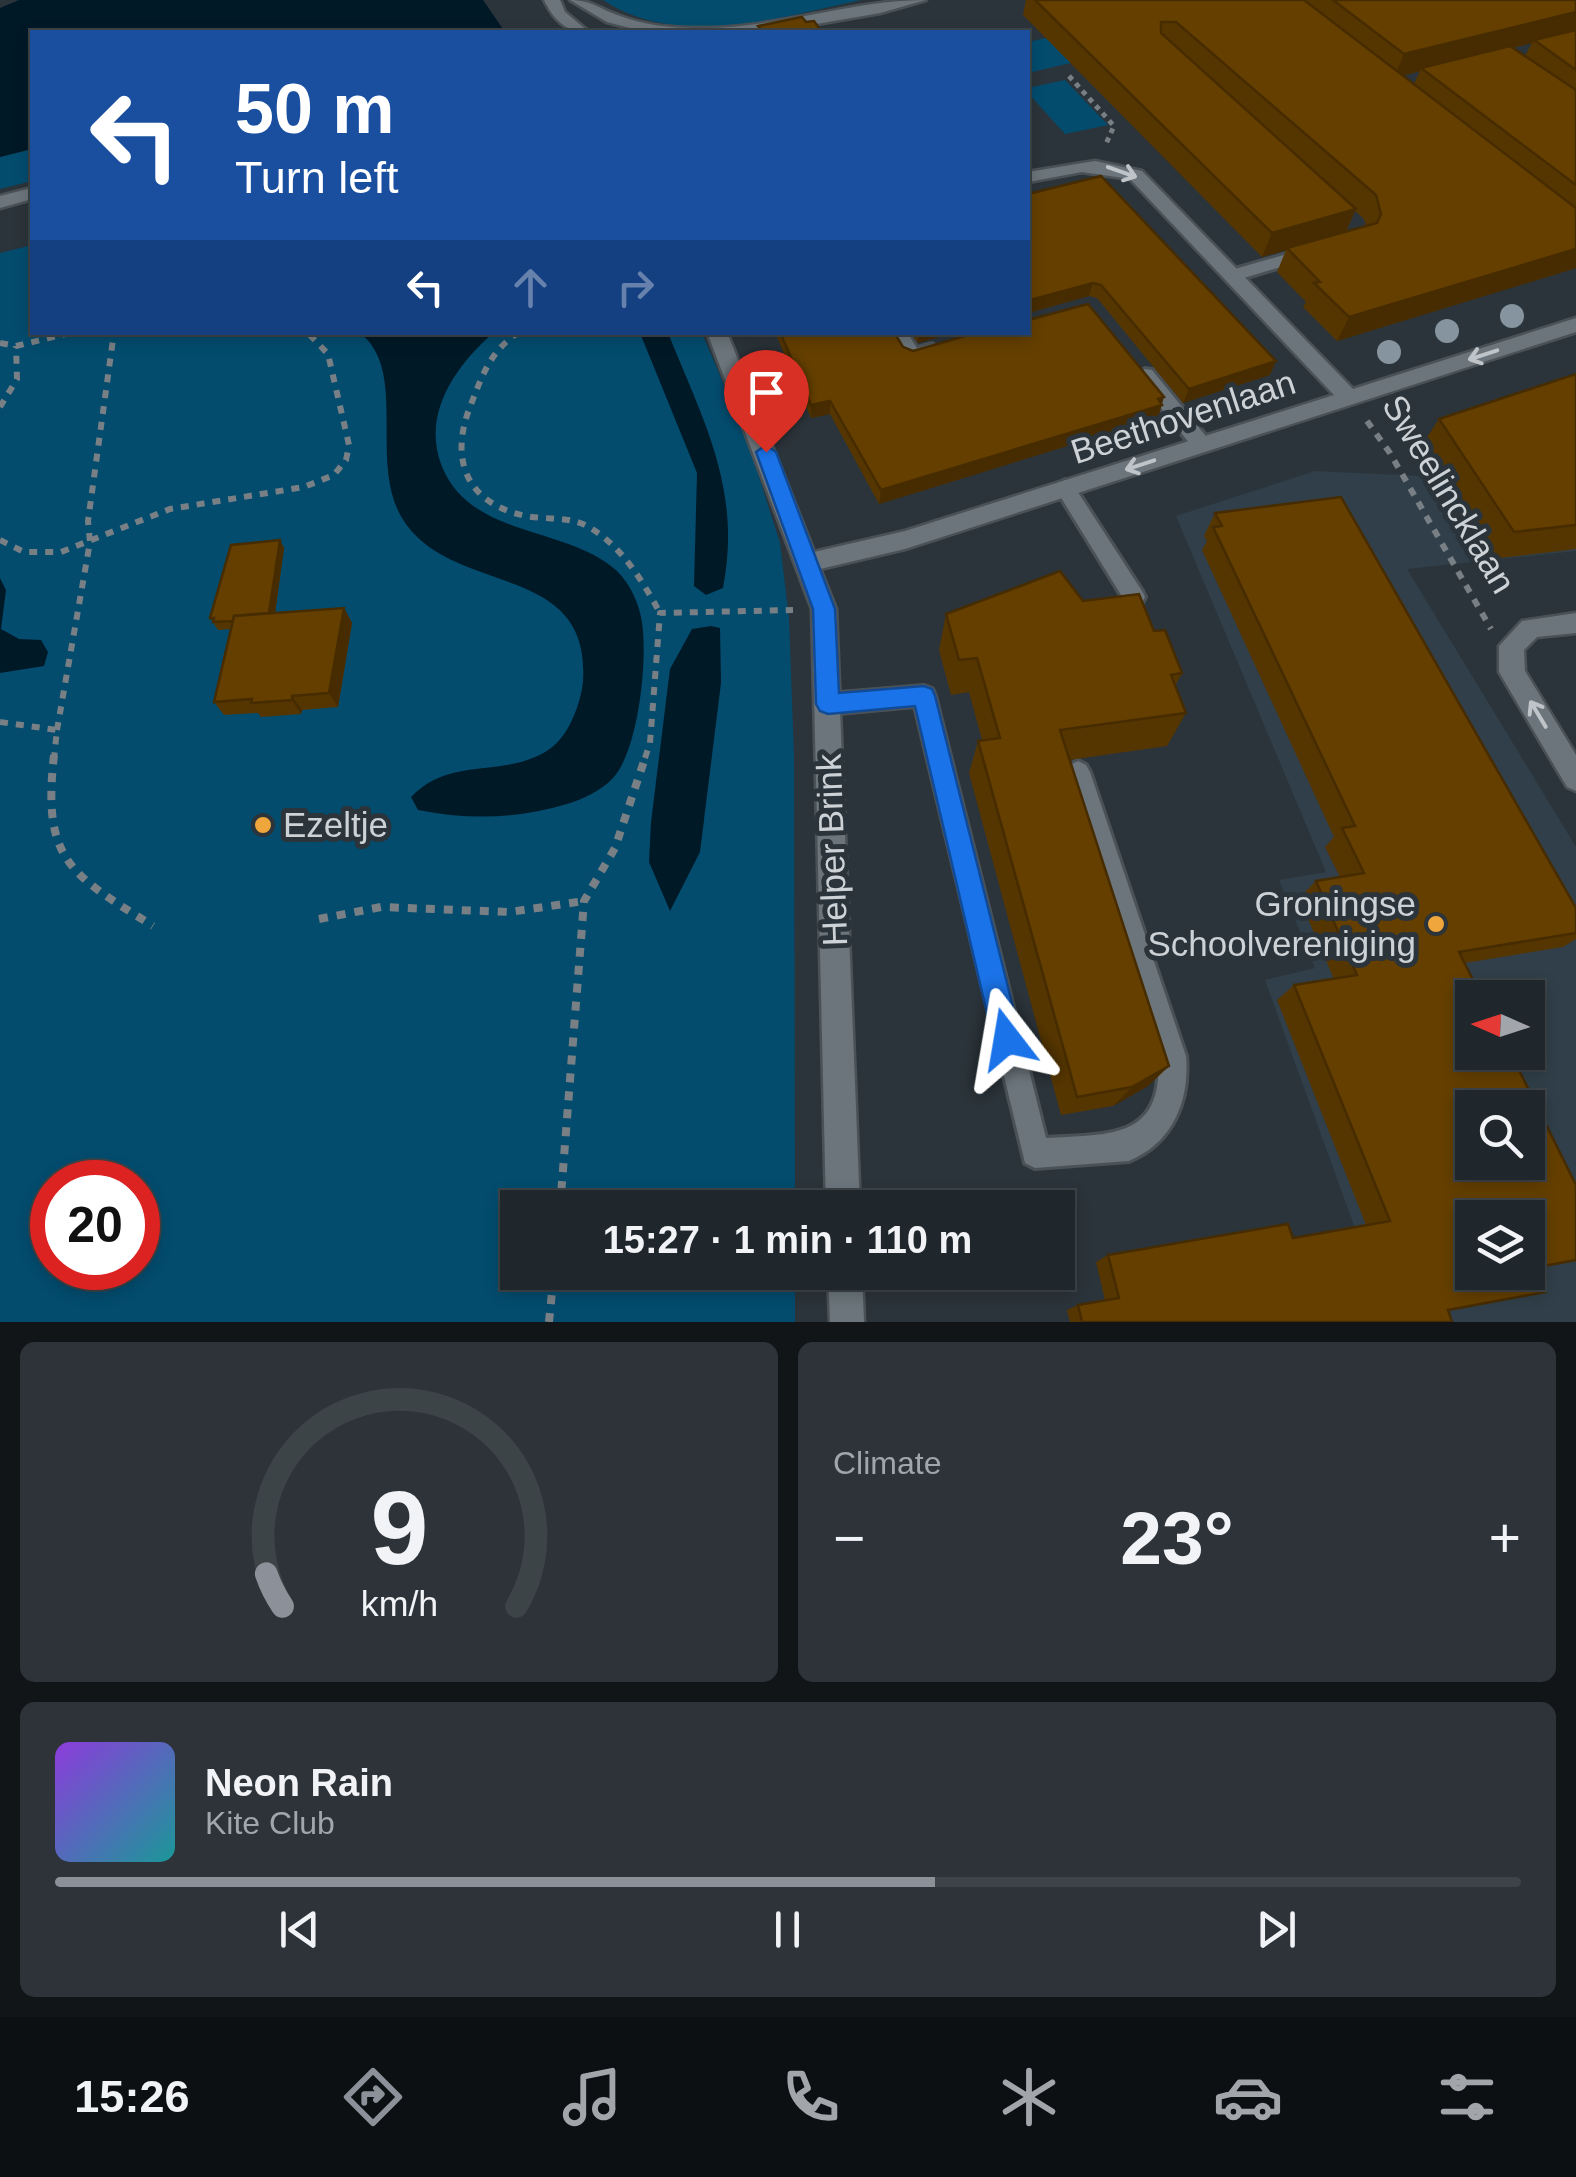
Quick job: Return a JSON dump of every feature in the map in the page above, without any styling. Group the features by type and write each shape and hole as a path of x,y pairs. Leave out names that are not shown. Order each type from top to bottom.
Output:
{"street":[{"path":"552,0 567,23 578,30"},
{"path":"578,0 629,28 660,30"},
{"path":"771,30 870,4 918,0"},
{"path":"1030,177 1083,164 1136,175 1350,398"},
{"path":"0,202 30,194"},
{"name":"Beethovenlaan","path":"807,563 905,540 1576,325"},
{"name":"Helper Brink","path":"718,335 824,609 842,1190"},
{"path":"1511,646 1531,628 1576,624"},
{"name":"Sweelincklaan","path":"1511,646 1512,672 1576,779"},
{"path":"846,1290 847,1322"}],"lane":[{"path":"1234,275 1320,250"},
{"path":"898,335 912,355 944,346"},
{"path":"1135,363 1202,445"},
{"path":"1066,488 1134,597"},
{"path":"828,704 924,696 1034,1153 1129,1148 1166,1111 1176,1090 1172,1056 1078,772"}],"path":[{"path":"1069,76 1114,126 1098,165"},
{"path":"0,343 16,346 62,335"},
{"path":"114,335 88,520 90,542 57,730 50,817 55,842 86,884 153,926"},
{"path":"0,540 24,552 61,552 170,509 216,499 272,494 334,476 346,460 349,445 328,354 310,335"},
{"path":"514,335 485,364 459,442 460,461 472,484 494,505 525,516 583,524 611,543 639,572 660,612 650,743 615,848 584,901 562,1190"},
{"path":"0,407 18,386 21,368 16,346"},
{"name":"Sweelincklaan","path":"1350,398 1390,453 1485,623 1511,646"},
{"path":"660,612 824,609"},
{"path":"0,722 57,730"},
{"path":"320,919 384,906 482,914 542,912 584,901"},
{"path":"549,1322 552,1290"}],"shaded area":[{"path":"19,0 483,0 504,30 30,30 30,150 0,157 0,8"},
{"path":"603,0 861,0 764,21 696,26 632,15"},
{"path":"1161,12 1186,36 1030,73 1030,42"},
{"path":"1065,80 1108,125 1065,134 1030,95 1030,88"},
{"path":"30,150 30,182 0,189 0,157"},
{"path":"30,246 30,335 703,335 747,439 780,543 789,618 794,756 795,1190 500,1190 500,1290 795,1290 795,1322 0,1322 0,253"},
{"path":"362,335 491,335 467,360 446,391 436,426 441,464 454,487 472,505 517,527 590,553 617,571 634,596 641,617 644,654 635,725 622,765 613,778 585,797 530,813 474,816 418,810 411,797 444,776 516,763 551,748 573,718 583,681 579,642 565,615 542,597 452,560 424,543 402,518 392,496 386,393 374,350"},
{"path":"641,335 669,335 716,457 727,519 728,553 723,588 706,595 694,586 697,473"},
{"name":"Groningse Schoolvereniging","path":"1315,471 1576,483 1576,551 1407,569 1576,847 1576,1322 1389,1322 1265,980 1315,968 1279,880 1326,872 1176,516"},
{"path":"0,578 6,590 1,629 19,639 41,640 48,652 44,666 0,673"},
{"path":"720,628 721,683 700,852 670,911 649,862 670,669 692,629"}],"building":[{"path":"1035,0 1304,0 1576,208 1576,249 1349,317 1314,283 1320,282 1287,248 1377,223 1381,214 1376,195 1176,22 1161,22 1161,33 1356,209 1272,233"},
{"path":"1333,0 1576,0 1576,12 1404,54"},
{"path":"802,17 806,22 814,21 821,30 761,30 758,26"},
{"path":"1576,30 1576,70 1534,40"},
{"path":"1510,46 1576,90 1576,185 1421,68"},
{"path":"1101,176 1276,361 1189,389 1101,285 1093,283 1030,300 1030,194"},
{"path":"1088,304 1164,397 1158,399 1162,405 881,490 830,401 811,405 781,335 896,335 903,347 913,351 969,335 1030,335 1032,319"},
{"path":"1576,374 1576,525 1514,532 1439,419"},
{"path":"1341,497 1576,908 1576,933 1459,952 1473,980 1455,980 1455,1070 1519,1070 1529,1090 1455,1090 1455,1180 1545,1180 1545,1123 1576,1185 1576,1260 1545,1266 1545,1200 1455,1200 1455,1290 1545,1292 1448,1310 1452,1322 1082,1322 1078,1305 1119,1298 1108,1255 1288,1224 1293,1238 1390,1221 1294,985 1357,975 1316,881 1364,873 1342,828 1355,826 1213,527 1222,526 1215,513"},
{"path":"280,540 269,613 213,622 214,618 210,618 231,545"},
{"path":"1060,571 1083,601 1139,594 1154,631 1165,630 1182,673 1171,675 1186,713 1060,730 1169,1066 1132,1087 1077,1097 978,741 1000,738 977,658 959,660 946,614"},
{"path":"344,608 329,693 292,696 292,700 214,702 234,616"}],"place":[{"name":"Ezeltje","path":"263,825"},
{"name":"Groningse Schoolvereniging","path":"1436,924"}],"route":[{"path":"766,452 824,609 828,704 924,696 1007,1039"}]}
